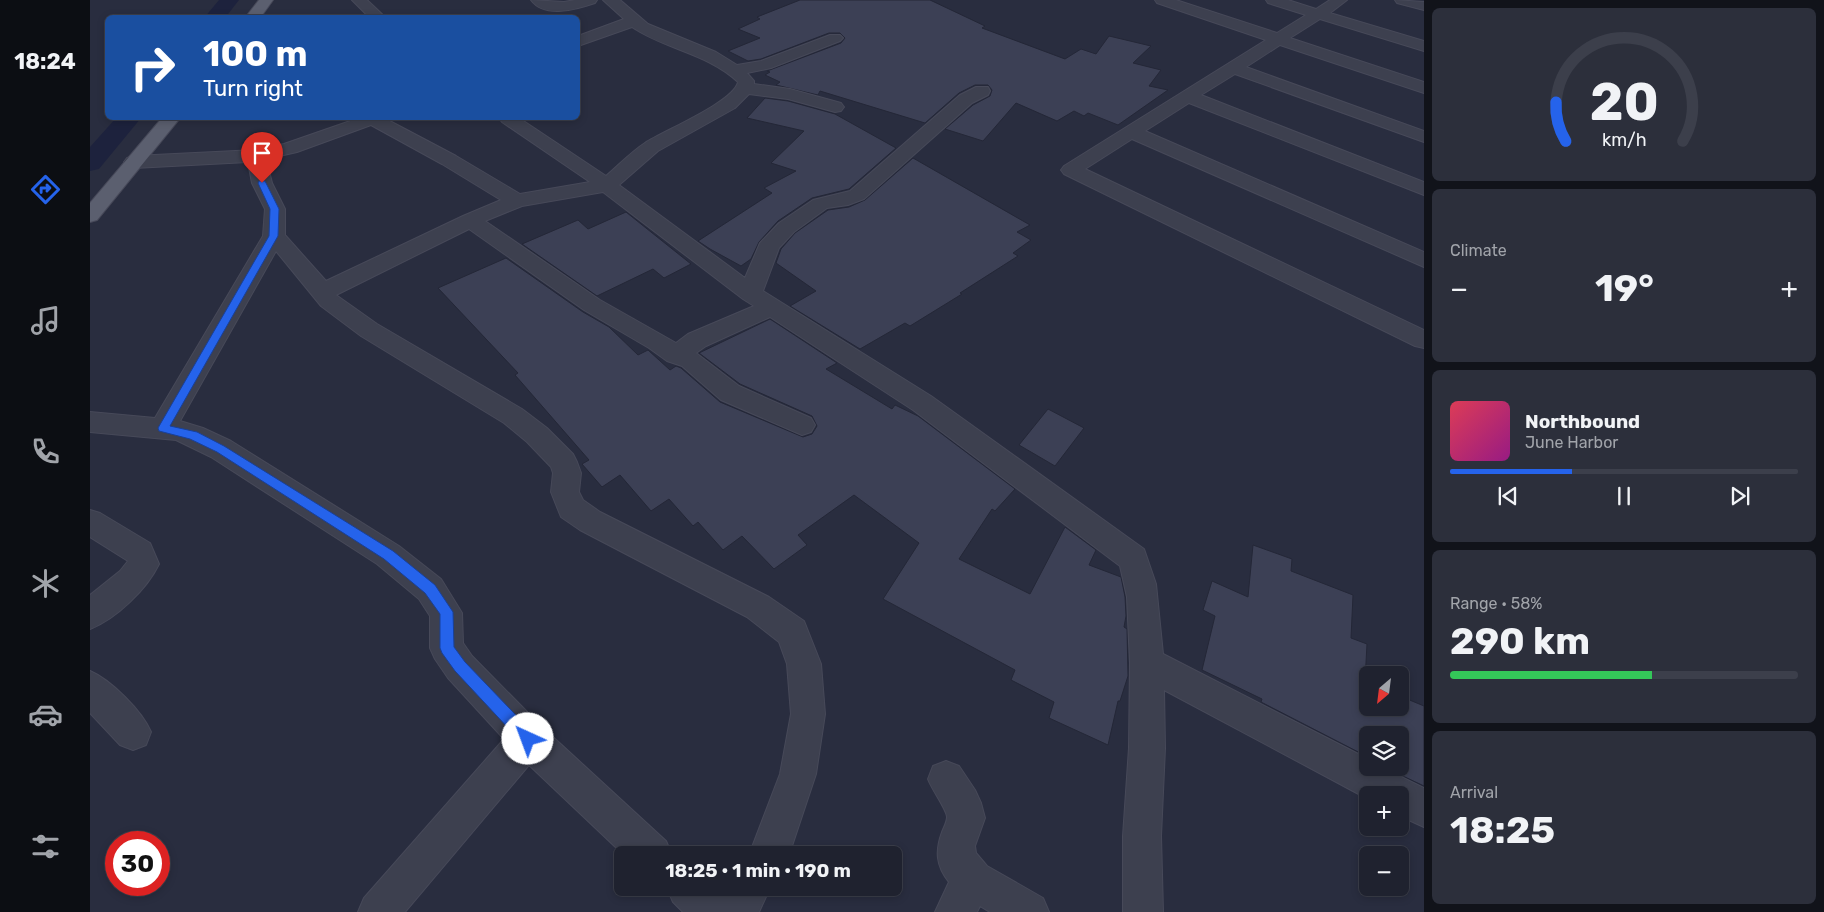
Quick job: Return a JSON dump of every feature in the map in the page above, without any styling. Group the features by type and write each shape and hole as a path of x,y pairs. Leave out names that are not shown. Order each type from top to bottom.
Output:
{"main road":[{"path":"254,15 266,0"},
{"path":"90,216 168,120"}],"street":[{"path":"359,0 376,15"},
{"path":"538,0 556,8 590,0"},
{"path":"323,292 470,220 517,201 607,185 651,147 729,104 745,88 746,81 735,70 709,55 644,28 610,0"},
{"path":"1162,0 1424,88"},
{"path":"1274,0 1424,46"},
{"path":"1340,0 1070,170 1424,340"},
{"path":"1402,0 1424,6"},
{"path":"580,40 634,21"},
{"path":"735,70 765,65 835,38"},
{"path":"1234,68 1424,137"},
{"path":"745,88 790,94 835,107"},
{"path":"762,301 770,244 820,203 851,199 857,195 966,100 982,90"},
{"path":"1188,96 1424,189"},
{"path":"134,162 256,156 290,148 367,120"},
{"path":"377,120 449,160 517,201"},
{"path":"511,120 607,185 762,301 922,403 1133,558 1140,574 1143,596 1147,663 1147,748 1142,836 1143,912"},
{"path":"1131,132 1424,260"},
{"path":"163,428 274,236 275,209 262,183 256,156"},
{"path":"470,220 592,305 658,342 676,355 691,360 730,393 802,425"},
{"path":"274,236 330,301 369,330 513,416 537,435 563,462 567,474 565,492 571,508 590,521 758,606 792,632 804,664 808,714 798,774 772,846"},
{"path":"676,355 762,301"},
{"path":"90,422 163,428 193,435 220,449 388,555 430,589 446,612 447,648 460,667 528,739 642,846"},
{"path":"90,522 139,552 144,564 130,581 90,614"},
{"path":"1147,663 1380,786"},
{"path":"90,688 132,732"},
{"path":"378,912 528,739"},
{"path":"946,779 962,803 966,818 956,846 964,896 1029,912"},
{"path":"1409,801 1424,808"},
{"path":"696,896 713,912"},
{"path":"736,912 745,896"}],"building":[{"path":"800,0 930,0 985,26 982,28 1065,59 1081,49 1096,54 1109,36 1151,46 1133,63 1161,70 1149,86 1168,90 1118,125 1088,113 1084,116 1074,111 1057,121 1016,103 983,141 945,129 973,105 990,96 992,90 988,85 975,85 959,93 925,123 820,91 818,95 776,85 780,82 765,75 770,72 767,71 841,43 845,38 840,33 829,33 761,59 748,61 728,51 760,38 738,29 760,19 757,17"},
{"path":"765,98 788,101 835,114 896,148 849,189 812,198 778,221 759,242 751,259 741,266 698,241 772,193 764,188 796,171 771,163 804,131 747,118"},
{"path":"913,158 1030,225 1017,232 1031,240 1013,253 1018,256 960,293 962,294 910,326 905,323 860,349 790,306 816,291 776,263 781,249 795,233 828,210 849,207 865,200"},
{"path":"626,212 691,264 664,278 653,269 597,296 522,244 578,220 588,229"},
{"path":"506,258 583,312 609,327 638,355 648,350 670,370 676,366 681,368 720,402 803,437 812,434 817,426 812,416 740,384 699,353 770,319 837,363 826,369 892,409 895,405 918,416 1015,489 995,511 992,509 959,559 1030,594 1065,527 1096,550 1089,565 1121,577 1125,597 1126,616 1124,627 1127,629 1128,676 1120,701 1118,701 1108,745 1049,718 1054,702 1011,680 1015,670 883,599 919,543 854,495 798,535 807,545 774,569 742,536 723,550 698,522 693,526 669,499 651,511 620,475 602,487 582,464 589,460 515,375 518,373 438,288"},
{"path":"1048,409 1084,428 1055,466 1019,445"},
{"path":"1253,545 1292,559 1291,571 1353,595 1351,638 1367,644 1366,666 1359,666 1359,716 1409,716 1409,700 1424,706 1424,786 1403,776 1409,776 1409,726 1359,726 1359,752 1261,702 1262,699 1202,670 1215,616 1203,610 1212,581 1248,597"}],"waterway":[{"path":"216,15 229,0"},
{"path":"90,163 127,120"}],"route":[{"path":"262,183 275,209 274,236 163,428 193,435 220,449 388,555 430,589 446,612 448,629 447,648 460,667 528,739"}]}
